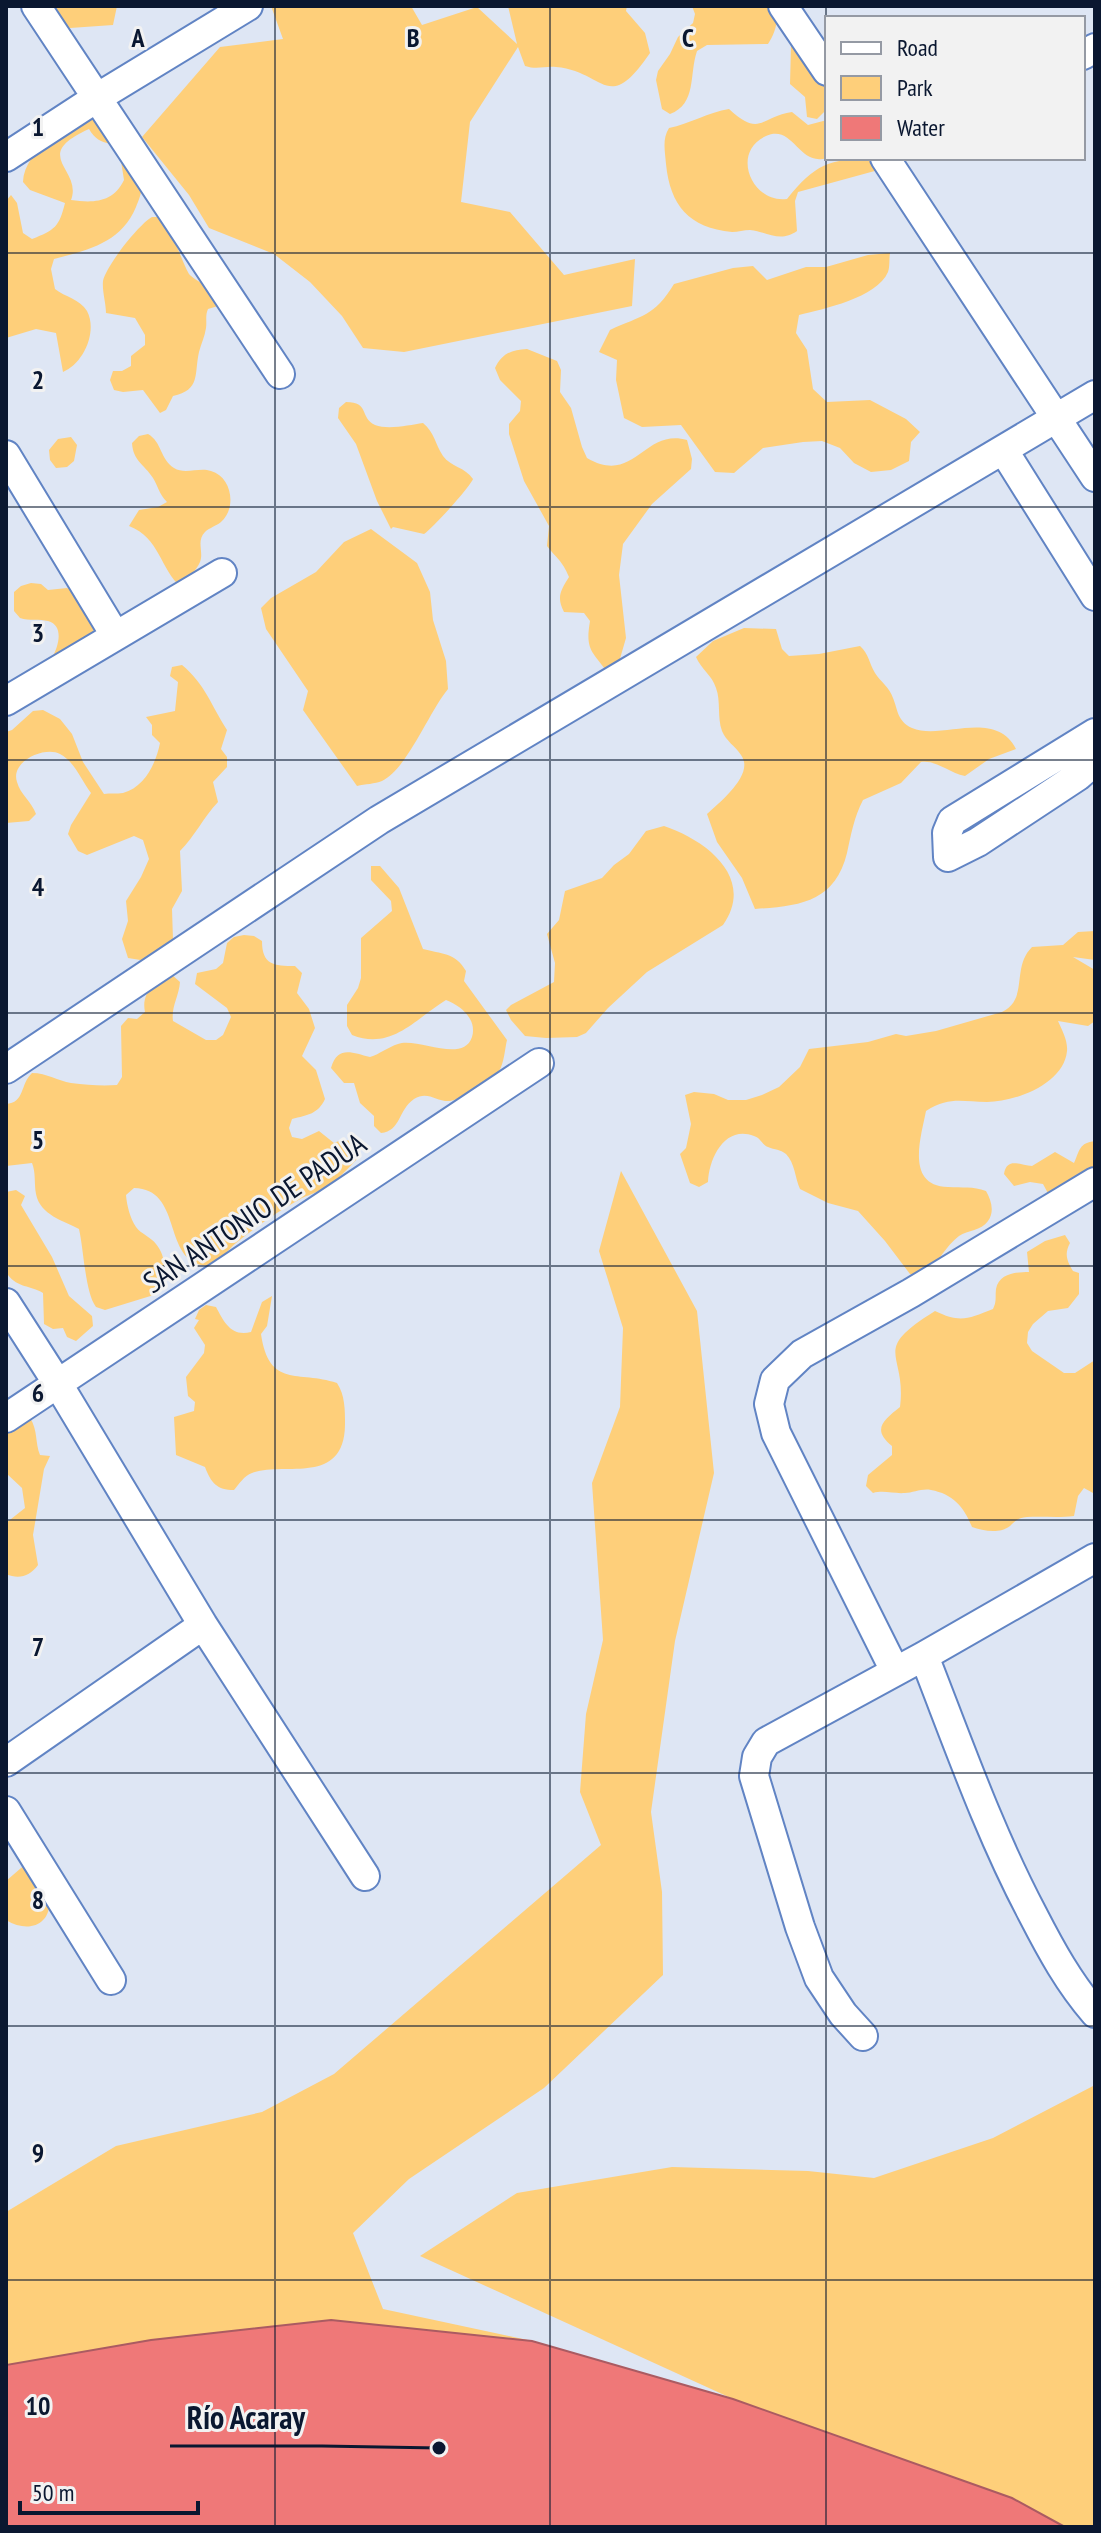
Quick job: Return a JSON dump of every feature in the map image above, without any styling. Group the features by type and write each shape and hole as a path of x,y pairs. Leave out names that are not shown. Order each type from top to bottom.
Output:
{"street":[{"path":"36,6 280,374"},
{"path":"6,157 248,6"},
{"path":"783,6 825,68"},
{"path":"898,162 1095,477"},
{"path":"6,1069 379,820 1095,395"},
{"path":"1004,451 1095,596"},
{"path":"6,455 115,635"},
{"path":"6,701 222,573"},
{"path":"1095,733 952,821 947,833 948,857 978,842 1078,776 1095,761"},
{"name":"SAN ANTONIO DE PADUA","path":"6,1418 539,1063"},
{"path":"895,1671 776,1433 769,1404 775,1380 802,1354 911,1293 1095,1182"},
{"path":"6,1303 203,1625 365,1876"},
{"path":"863,2036 843,2014 819,1978 800,1927 754,1776 757,1757 766,1742 1095,1558"},
{"path":"6,1762 203,1625"},
{"path":"924,1656 991,1830 1059,1964 1095,2013"},
{"path":"6,1811 111,1980"}],"green space":[{"path":"33,6 117,6 113,25 70,28"},
{"path":"271,6 411,6 422,25 477,7 517,44 508,6 627,6 626,11 645,33 650,53 636,72 614,86 572,70 525,66 518,47 470,122 461,202 510,212 564,275 635,259 632,306 404,352 363,348 342,316 310,282 274,254 209,228 189,195 142,137 220,47 283,39"},
{"path":"692,6 775,6 776,26 768,44 707,45 697,51 688,96 679,109 670,114 662,109 656,80 678,37 693,23 695,14"},
{"path":"798,44 825,84 825,111 817,119 807,117 805,97 790,84 791,46"},
{"path":"96,105 112,144 98,140 89,129 63,147 60,155 73,189 71,200 102,200 114,193 124,180 121,161 130,159 141,182 141,189 136,207 122,229 91,248 54,259 51,269 55,289 84,307 91,328 82,355 63,372 56,333 36,329 6,338 6,201 11,195 17,203 23,233 32,239 55,227 65,203 30,190 23,182 25,170 40,148"},
{"path":"729,109 754,124 792,112 808,125 825,121 825,158 809,157 790,140 775,134 755,144 749,153 750,175 755,185 764,194 775,198 787,199 806,178 834,162 875,160 882,169 798,192 795,201 797,231 791,234 779,236 750,230 717,230 693,220 677,202 668,179 664,145 669,128"},
{"path":"152,217 162,217 189,274 226,298 218,306 208,309 195,380 188,390 173,396 166,410 160,413 143,390 114,390 110,380 113,371 122,371 131,366 131,356 145,345 145,335 135,318 106,313 103,285 105,274 116,256"},
{"path":"890,253 889,270 873,289 848,301 799,315 796,333 807,350 813,389 827,402 870,400 906,419 920,432 911,442 909,461 891,470 871,472 854,463 840,448 822,441 803,442 763,448 734,473 715,472 681,425 642,427 624,418 616,380 617,360 599,352 610,330 653,309 674,284 733,268 753,266 767,280 806,267 826,267 868,255"},
{"path":"527,349 557,361 561,370 560,392 571,408 587,458 603,465 617,465 672,438 687,440 692,459 691,469 652,504 623,544 619,575 626,638 617,669 608,673 589,644 590,621 584,613 564,612 560,594 569,577 547,546 549,526 524,481 509,434 509,424 520,411 521,401 500,380 495,368 508,353"},
{"path":"346,402 362,407 375,425 392,427 423,423 446,460 473,479 424,534 391,529 356,444 338,418 339,408"},
{"path":"148,434 174,468 218,474 228,486 230,494 226,516 202,535 200,562 181,587 168,572 154,546 129,526 139,510 167,502 133,449 132,443 139,436"},
{"path":"71,437 77,445 74,461 67,467 56,468 50,460 49,450 58,439"},
{"path":"371,529 417,563 430,592 433,620 446,661 448,689 409,753 391,775 379,782 357,786 303,710 308,691 266,629 261,608 271,598 316,572 344,542"},
{"path":"31,583 41,584 48,590 67,588 84,598 93,625 94,646 52,658 58,643 57,627 48,621 20,618 14,611 14,592"},
{"path":"744,628 776,629 782,649 789,656 860,646 875,673 890,691 899,715 907,725 924,731 995,730 1007,737 1016,749 989,759 965,776 921,762 901,783 863,800 841,869 834,882 824,891 801,903 755,909 742,878 717,842 707,814 740,779 744,762 722,731 716,688 696,657 713,641"},
{"path":"182,665 202,687 227,730 221,749 227,757 227,767 213,782 218,802 180,851 182,891 172,909 173,940 169,950 153,962 128,958 122,939 128,921 126,901 149,859 143,840 134,836 87,855 78,851 68,834 91,793 70,762 54,752 30,757 19,768 17,782 36,814 29,821 6,823 6,732 33,711 43,710 60,719 72,734 83,762 104,794 131,790 143,780 152,766 160,743 152,735 152,725 146,717 175,711 178,682 170,676 172,667"},
{"path":"664,826 696,841 722,863 734,892 732,908 723,925 647,972 586,1033 577,1037 525,1036 506,1010 554,982 555,963 547,934 559,920 565,891 602,878 629,854 646,831"},
{"path":"371,866 380,866 399,888 423,949 447,955 462,965 466,971 464,981 507,1040 501,1068 490,1079 455,1100 445,1101 428,1096 414,1099 396,1124 381,1133 374,1126 374,1116 360,1103 354,1083 344,1083 331,1068 338,1056 346,1052 370,1057 394,1045 406,1043 459,1048 467,1045 473,1030 466,1013 446,1000 391,1036 366,1039 352,1035 347,1026 347,1005 361,978 361,938 392,911 391,901 371,880"},
{"path":"1095,931 1095,960 1073,957 1095,970 1095,1021 1088,1026 1058,1021 1067,1051 1057,1073 1036,1089 1011,1099 949,1102 926,1111 919,1158 926,1178 935,1185 986,1191 992,1209 985,1224 959,1236 919,1278 910,1274 858,1211 828,1203 800,1189 786,1154 766,1146 756,1137 744,1134 727,1139 715,1154 708,1182 699,1187 690,1183 680,1154 686,1148 691,1124 685,1095 694,1092 714,1094 728,1100 746,1100 779,1087 800,1067 809,1049 868,1042 896,1034 906,1036 936,1031 1002,1012 1015,999 1022,964 1032,947 1063,945 1078,932"},
{"path":"244,935 262,941 264,955 271,962 295,966 302,973 297,993 309,1009 315,1028 302,1056 316,1070 325,1099 316,1111 292,1119 289,1128 292,1137 302,1139 319,1131 334,1143 344,1140 360,1146 360,1156 329,1185 276,1214 236,1243 217,1262 207,1265 189,1259 181,1249 159,1199 149,1191 134,1188 126,1195 129,1212 136,1227 154,1242 163,1256 162,1282 157,1294 105,1310 96,1307 87,1282 79,1229 42,1207 36,1194 32,1163 6,1166 6,1104 19,1097 32,1073 71,1083 117,1085 122,1077 121,1026 128,1018 137,1019 145,1012 145,999 150,989 171,974 180,982 173,1021 206,1040 216,1040 223,1035 231,1017 227,1008 195,984 197,973 216,969 223,963 227,943 234,937"},
{"path":"1095,1141 1095,1177 1050,1197 1043,1184 1030,1182 1014,1186 1004,1174 1008,1165 1032,1166 1055,1152 1074,1163 1083,1145"},
{"path":"621,1171 697,1311 714,1473 675,1641 651,1812 662,1892 663,1975 544,2088 409,2179 353,2233 383,2309 532,2341 331,2320 151,2340 6,2365 6,2212 116,2146 262,2112 334,2074 601,1845 580,1792 586,1714 603,1640 592,1483 620,1407 623,1328 599,1251"},
{"path":"16,1190 25,1196 21,1205 52,1257 69,1296 92,1316 93,1326 76,1341 67,1337 63,1328 53,1329 44,1324 43,1293 16,1282 8,1275 6,1192"},
{"path":"1065,1235 1070,1243 1068,1261 1073,1271 1079,1273 1079,1294 1068,1308 1048,1311 1033,1324 1027,1343 1032,1351 1064,1373 1075,1373 1095,1360 1095,1497 1084,1488 1078,1496 1074,1516 1024,1517 1006,1529 991,1531 972,1527 957,1502 939,1492 873,1493 866,1486 868,1475 892,1455 892,1446 881,1430 885,1421 900,1407 901,1388 895,1353 903,1335 935,1311 964,1318 993,1309 996,1289 1001,1280 1014,1273 1029,1272 1027,1252 1045,1241"},
{"path":"272,1296 267,1326 261,1334 265,1351 271,1363 287,1374 337,1383 345,1408 342,1444 334,1457 323,1464 252,1473 234,1490 223,1489 212,1481 205,1467 176,1455 174,1417 194,1411 195,1402 188,1396 186,1377 204,1353 205,1345 194,1328 199,1320 195,1319 199,1310 206,1305 216,1307 233,1330 251,1332 262,1302"},
{"path":"30,1418 40,1455 50,1456 44,1469 33,1535 38,1565 28,1574 15,1577 6,1574 6,1523 25,1508 22,1488 6,1473 6,1424"},
{"path":"28,1862 46,1890 49,1909 41,1922 16,1925 6,1920 6,1881"},
{"path":"1095,2085 1095,2527 1065,2527 1012,2498 733,2399 420,2256 517,2193 672,2167 808,2171 874,2178 993,2138"}],"water":[{"path":"331,2320 532,2341 733,2399 1012,2498 1065,2527 6,2527 6,2365 151,2340"}],"place":[{"name":"Río Acaray","path":"439,2448"}]}
